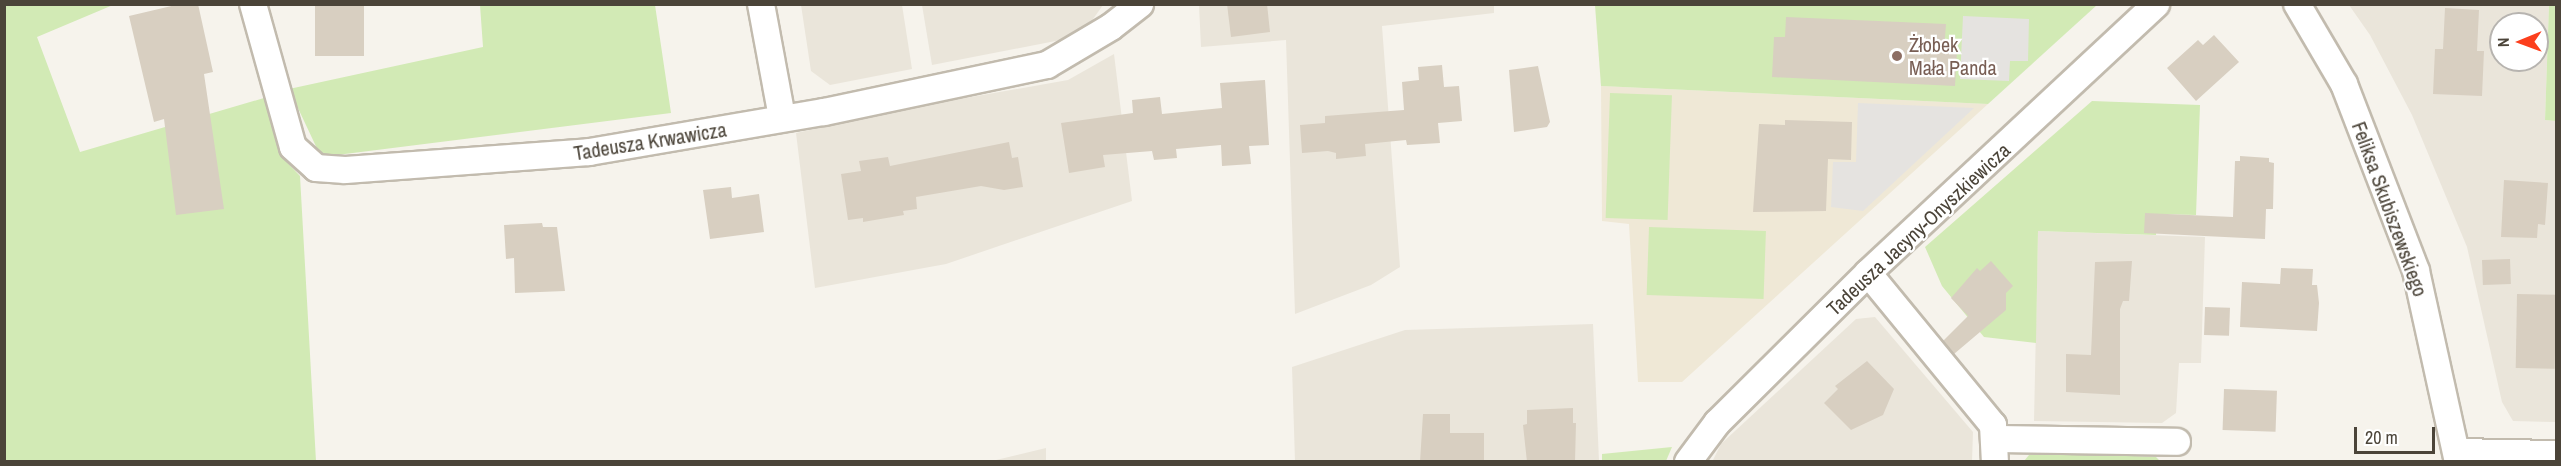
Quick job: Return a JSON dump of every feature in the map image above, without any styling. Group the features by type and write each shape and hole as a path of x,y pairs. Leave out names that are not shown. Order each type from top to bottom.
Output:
{"street":[{"name":"Tadeusza Krwawicza","path":"253,4 293,147 316,168 345,170 589,152 782,117 824,112 1047,65 1140,4"},
{"path":"761,4 782,117"},
{"name":"Tadeusza Jacyny-Onyszkiewicza","path":"1688,462 1717,423 1868,273 2156,4"},
{"name":"Feliksa Skubiszewskiego","path":"2297,4 2344,84 2416,271 2458,457"},
{"path":"1868,273 1993,425 1996,450 2177,442"},
{"path":"2458,457 2556,454"}],"shaded area":[{"path":"801,5 902,5 912,69 830,85 811,71"},
{"path":"922,5 1103,5 1081,36 932,65"},
{"path":"1199,5 1494,5 1494,13 1382,26 1400,267 1371,285 1295,314 1286,40 1201,47"},
{"path":"2349,5 2549,5 2549,12 2489,12 2489,72 2547,72 2545,120 2556,121 2556,422 2513,421 2502,402 2467,247 2412,115 2370,35"},
{"path":"1963,16 2029,19 2028,61 2010,61 2009,81 1960,79"},
{"path":"1114,54 1132,201 946,264 815,288 796,133 920,106 1068,80"},
{"path":"1601,86 1988,104 1682,382 1638,382 1629,224 1602,221"},
{"path":"1858,103 1974,108 1863,211 1831,207 1833,162 1856,162"},
{"path":"2038,231 2205,237 2201,363 2179,363 2176,413 2162,423 2034,421"},
{"path":"1875,317 1973,432 1972,461 1712,462 1721,444 1856,319"},
{"path":"1593,324 1599,461 1295,461 1292,367 1405,330"},
{"path":"1046,448 1046,461 992,461"}],"green space":[{"path":"4,5 113,5 37,37 80,152 264,98 282,157 300,176 316,461 5,461"},
{"path":"480,5 655,5 671,113 321,157 289,89 483,47"},
{"path":"1595,5 2097,5 1988,104 1601,86"},
{"path":"2549,5 2556,5 2556,121 2545,120 2547,72 2549,72"},
{"path":"1610,93 1672,95 1668,220 1606,218"},
{"path":"2092,101 2200,105 2196,215 2157,214 2156,235 2038,231 2036,343 1984,337 1942,286 1925,247"},
{"path":"1649,227 1766,231 1764,299 1647,295"},
{"path":"1672,447 1666,461 1602,461 1602,454"},
{"path":"2090,454 2156,457 2160,461 2024,461 2029,455"}],"building":[{"path":"180,4 198,4 213,72 204,74 224,209 176,215 164,119 154,122 129,16"},
{"path":"315,4 364,4 364,56 315,56"},
{"path":"1227,4 1267,4 1270,32 1231,37"},
{"path":"2445,8 2479,10 2477,51 2484,51 2482,96 2433,94 2435,49 2443,49"},
{"path":"1786,17 1946,24 1944,51 1957,51 1955,86 1772,77 1774,37 1785,37"},
{"path":"2214,35 2239,62 2196,101 2167,68 2198,40 2203,45"},
{"path":"1442,65 1444,87 1459,86 1462,121 1438,123 1440,143 1407,145 1406,140 1365,144 1366,156 1336,159 1336,153 1328,151 1302,153 1300,125 1325,123 1325,116 1404,110 1402,82 1419,80 1418,67"},
{"path":"1538,66 1550,122 1547,127 1514,132 1509,70"},
{"path":"1265,80 1269,145 1249,146 1251,164 1222,166 1221,145 1176,149 1177,158 1154,160 1152,151 1103,155 1105,167 1069,173 1061,123 1133,113 1132,100 1160,97 1162,114 1222,108 1220,83"},
{"path":"1785,120 1852,122 1851,160 1828,159 1826,211 1753,212 1759,124 1785,125"},
{"path":"1009,142 1012,158 1018,157 1023,187 1004,190 981,186 916,197 917,209 903,211 904,215 863,222 863,218 848,220 841,174 861,171 859,161 888,157 890,166"},
{"path":"2240,156 2269,158 2269,162 2274,163 2273,209 2266,209 2265,239 2144,233 2145,213 2233,217 2235,161 2240,161"},
{"path":"2504,180 2548,183 2545,225 2538,224 2537,238 2501,237"},
{"path":"731,187 732,198 759,194 764,232 710,239 703,190"},
{"path":"542,223 543,227 557,227 565,291 515,293 514,258 506,259 504,225"},
{"path":"2510,259 2511,284 2483,285 2482,260"},
{"path":"1991,261 2013,286 2006,293 2006,310 1954,354 1943,341 1968,316 1951,298 1977,268 1980,271"},
{"path":"2132,261 2129,301 2123,301 2120,309 2120,395 2066,392 2066,354 2091,355 2095,262"},
{"path":"2281,268 2313,269 2312,285 2317,285 2319,303 2317,331 2240,327 2242,282 2280,284"},
{"path":"2517,294 2556,295 2555,369 2516,368"},
{"path":"2205,307 2230,308 2229,336 2204,335"},
{"path":"1867,361 1894,389 1883,415 1851,430 1824,403 1838,389 1835,386"},
{"path":"2224,389 2277,391 2276,432 2223,430"},
{"path":"1573,408 1573,423 1576,423 1575,462 1527,462 1523,425 1527,424 1527,410"},
{"path":"1423,414 1450,414 1450,433 1484,433 1484,462 1420,462"}],"place":[{"name":"Żłobek Mała Panda","path":"1897,56"}]}
